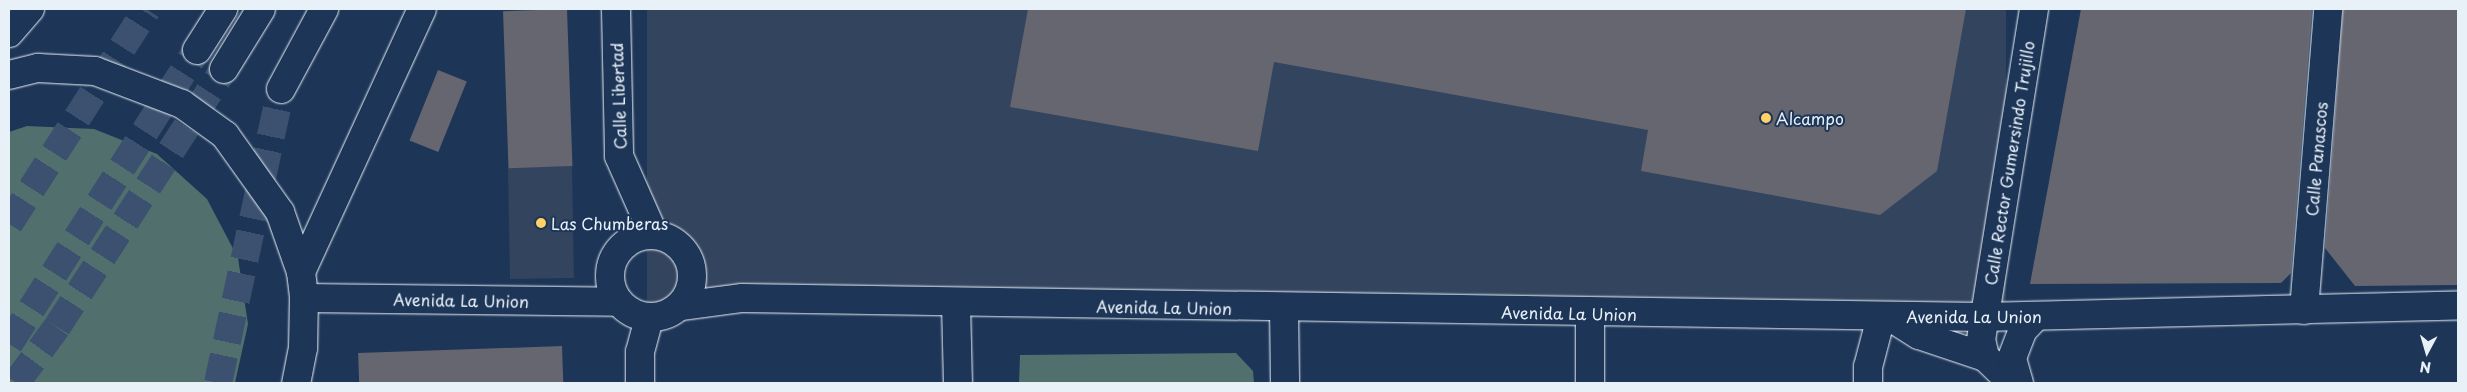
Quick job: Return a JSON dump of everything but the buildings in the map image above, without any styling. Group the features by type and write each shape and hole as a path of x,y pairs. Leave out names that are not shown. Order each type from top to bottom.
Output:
{"main road":[{"path":"9,33 30,9"},
{"path":"197,50 223,9"},
{"path":"224,69 261,9"},
{"path":"281,90 324,9"},
{"path":"302,285 422,9"},
{"name":"Calle Libertad","path":"616,9 619,156 654,236"},
{"name":"Calle Rector Gumersindo Trujillo","path":"1985,357 1981,340 1983,317 2034,9"},
{"name":"Calle Panascos","path":"2304,310 2328,9"},
{"path":"9,75 38,68 95,71 182,104 225,135 280,212 302,285 303,348 296,383"},
{"path":"654,236 676,242 691,264 691,290 681,306 662,317 649,318 635,315 618,302 610,283 614,256 623,244 636,238 654,236"},
{"name":"Avenida La Union","path":"302,285 618,302"},
{"name":"Avenida La Union","path":"681,306 723,298 1284,309 1983,317 2458,305"},
{"path":"956,303 958,383"},
{"path":"1284,309 1285,383"},
{"path":"1590,313 1590,383"},
{"path":"2019,383 2012,358 2023,330 2036,316"},
{"path":"1868,383 1868,367 1886,317 1919,335 1985,357 2012,383"},
{"path":"640,383 640,352 649,318"}],"shaded area":[{"path":"647,9 2006,9 2006,313 647,313"},
{"name":"Las Chumberas","path":"572,166 574,278 510,279 508,167"}],"green space":[{"path":"27,126 94,129 157,154 207,199 238,258 248,324 235,383 9,383 9,132"},
{"path":"1236,353 1253,371 1254,383 1019,383 1020,355"}],"tunnel":[{"path":"9,224 147,9"},
{"path":"9,344 197,50"},
{"path":"16,383 57,327 224,69"},
{"path":"218,383 281,89"}],"place":[{"name":"Alcampo","path":"1766,118"},
{"name":"Las Chumberas","path":"541,223"}]}
